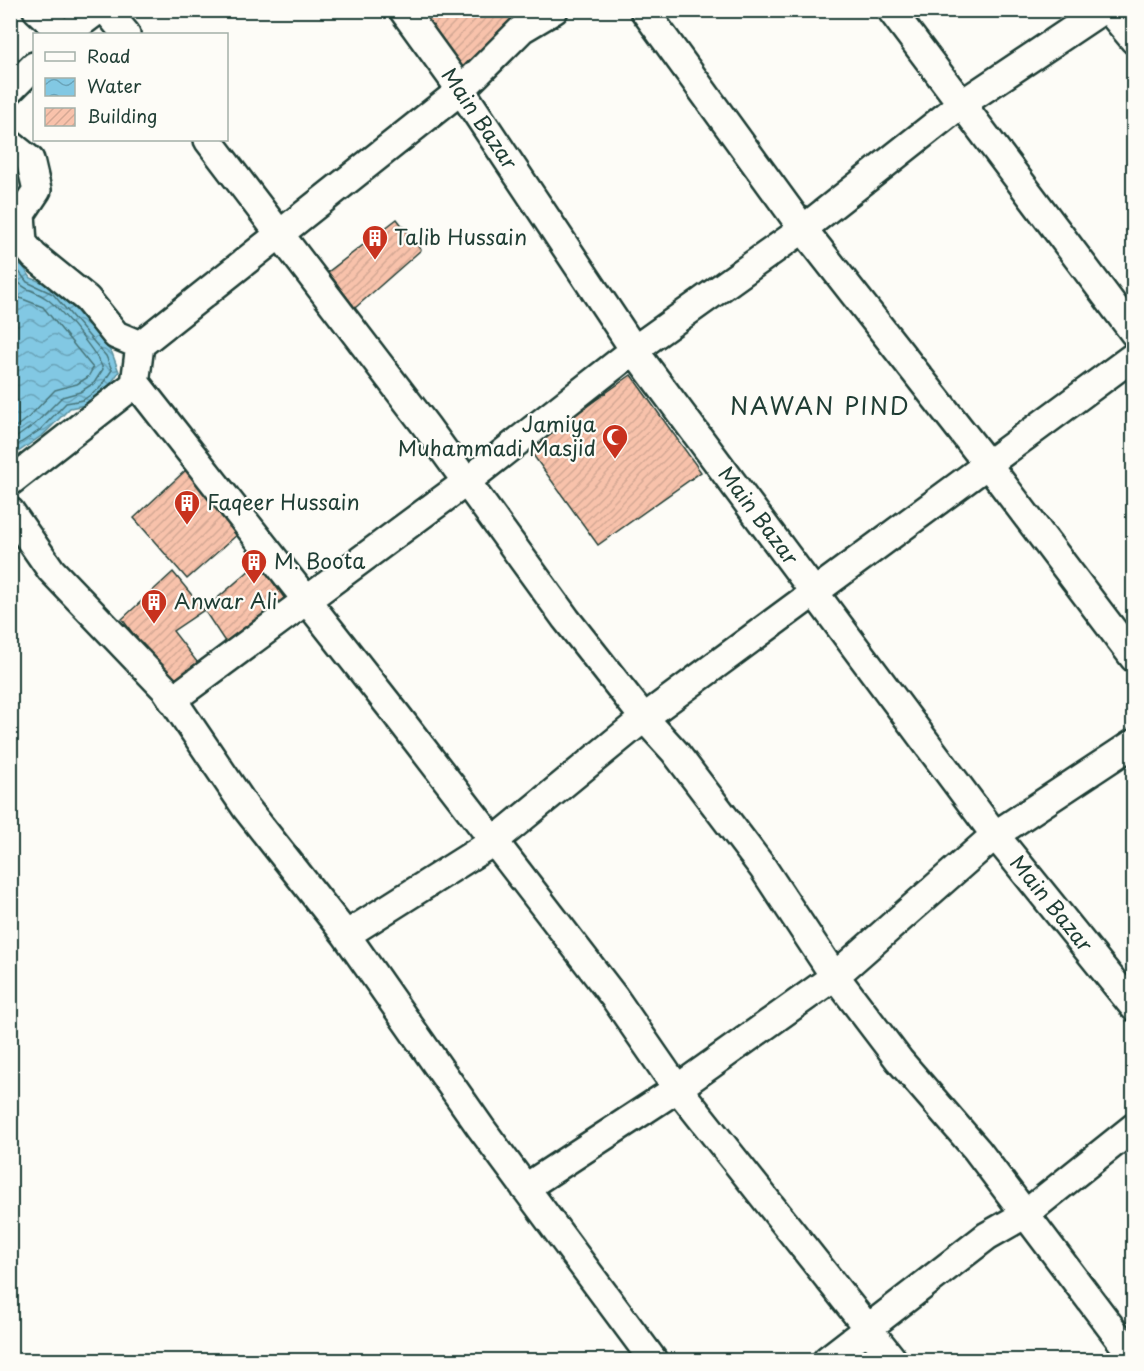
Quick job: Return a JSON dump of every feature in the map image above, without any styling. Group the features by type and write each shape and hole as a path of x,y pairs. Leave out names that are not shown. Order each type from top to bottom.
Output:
{"street":[{"path":"37,10 63,33"},
{"path":"65,33 98,10"},
{"path":"106,10 125,33"},
{"name":"Main Bazar","path":"403,10 460,90 634,350 995,835 1134,1007"},
{"path":"10,482 135,384 140,345 277,233 460,90 522,29 554,10"},
{"path":"644,10 803,229 988,465 1134,658"},
{"path":"891,10 960,105 1134,333"},
{"path":"172,700 305,599 466,482 634,350 803,229 960,105 1102,10"},
{"path":"1109,10 1134,40"},
{"path":"10,90 33,67"},
{"path":"209,141 466,482 566,619 644,718 675,752 763,868 835,976 899,1060 977,1150 1134,1358"},
{"path":"10,144 30,160 37,190 21,214 23,243 34,256 87,299 116,334 140,345"},
{"path":"346,935 493,842 644,718 1134,356"},
{"path":"135,384 614,997 678,1088 893,1360"},
{"path":"10,511 51,570 172,700 246,808 346,935 525,1188 653,1360"},
{"path":"525,1188 678,1088 835,976 995,835 1134,743"},
{"path":"828,1360 987,1236 1024,1215 1134,1127"}],"water":[{"path":"10,248 31,278 56,288 94,331 112,353 119,372 104,393 85,405 70,408 44,434 11,457"}],"building":[{"path":"421,10 535,10 463,68"},
{"name":"Talib Hussain","path":"397,219 421,250 355,308 328,272"},
{"name":"Jamiya Muhammadi Masjid","path":"631,375 701,472 598,545 528,448"},
{"name":"Faqeer Hussain","path":"188,468 238,534 187,579 134,518"},
{"name":"M. Boota","path":"259,562 292,609 233,654 204,610"},
{"name":"Anwar Ali","path":"173,572 204,610 173,631 201,667 173,687 122,619"},
{"path":"867,1346 879,1360 848,1360"}],"place":[{"name":"Talib Hussain","path":"375,261"},
{"name":"Jamiya Muhammadi Masjid","path":"615,460"},
{"name":"Faqeer Hussain","path":"187,526"},
{"name":"M. Boota","path":"254,585"},
{"name":"Anwar Ali","path":"154,625"}],"district":[{"name":"NAWAN PIND","path":"820,407"}]}
